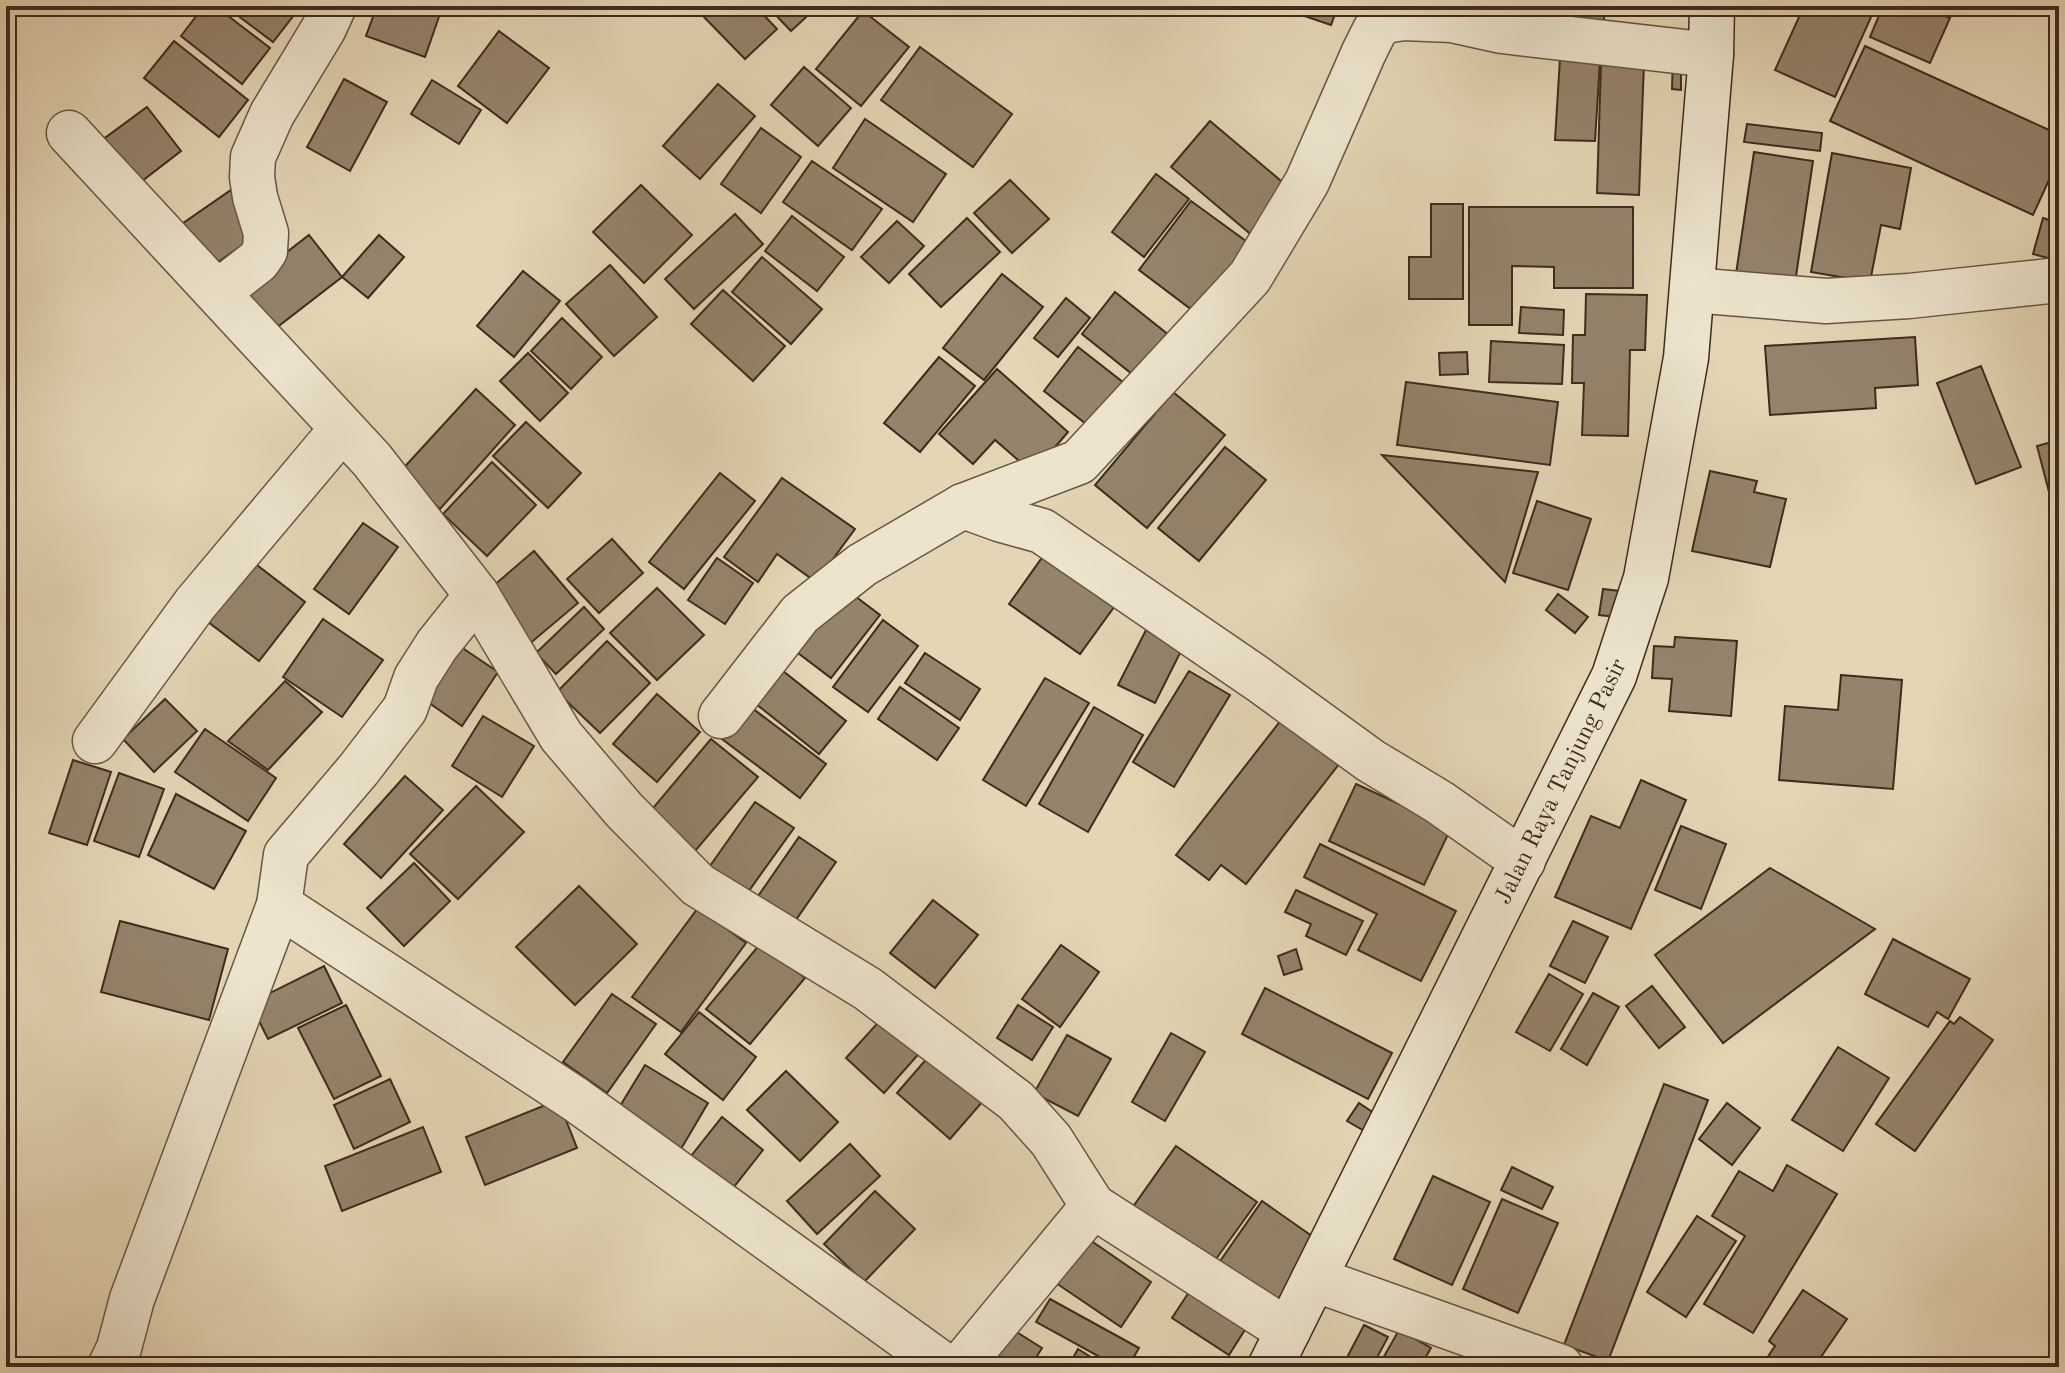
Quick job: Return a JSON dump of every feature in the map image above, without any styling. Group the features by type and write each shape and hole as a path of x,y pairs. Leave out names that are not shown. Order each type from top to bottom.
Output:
{"street":[{"path":"218,292 258,261 265,251 266,233 252,177 253,157 272,114 334,6"},
{"name":"Jalan Raya Tanjung Pasir","path":"1279,1349 1614,676 1646,578 1686,358 1711,55 1712,6"},
{"path":"721,716 800,614 862,565 963,506 1079,462 1250,277 1307,182 1364,52 1375,30 1384,21 1404,18 1502,19 1711,55"},
{"path":"69,133 372,460 477,595 561,736 624,810 698,885 868,989 1016,1101 1051,1140 1093,1206 1279,1349"},
{"path":"1692,290 1826,301 1909,296 2059,280"},
{"path":"95,741 195,604 342,429"},
{"path":"963,506 1042,531 1371,761 1439,802 1523,861"},
{"path":"110,1367 119,1348 132,1299 279,905 286,855 405,709 416,678 437,645 477,595"},
{"path":"279,905 575,1099 946,1367"},
{"path":"960,1367 1093,1206"},
{"path":"1314,1279 1561,1367"}],"building":[{"path":"204,6 215,6 270,48 242,84 181,36"},
{"path":"225,6 301,6 273,42"},
{"path":"377,6 416,6 440,14 425,57 366,36"},
{"path":"712,6 755,6 777,29 745,59 702,15"},
{"path":"767,6 818,6 791,31"},
{"path":"1275,6 1338,6 1331,25"},
{"path":"1516,6 1605,6 1603,35 1514,26"},
{"path":"1804,6 1876,6 1835,97 1775,70"},
{"path":"1883,6 1924,6 1950,18 1930,63 1870,37"},
{"path":"863,11 909,47 861,106 816,69"},
{"path":"499,31 549,68 507,123 458,86"},
{"path":"174,41 248,100 219,137 144,78"},
{"path":"1865,46 2049,130 2049,180 2033,215 1830,121"},
{"path":"920,47 1012,114 973,167 881,100"},
{"path":"1673,56 1681,56 1681,90 1672,89"},
{"path":"1560,58 1600,61 1595,141 1555,140"},
{"path":"1601,62 1644,63 1639,195 1597,193"},
{"path":"804,67 851,108 818,146 771,105"},
{"path":"344,79 387,102 350,171 307,147"},
{"path":"432,80 481,110 459,144 411,114"},
{"path":"718,84 755,116 700,179 663,146"},
{"path":"147,107 181,151 129,191 94,146"},
{"path":"865,119 946,174 913,222 833,168"},
{"path":"1210,121 1293,191 1254,237 1171,167"},
{"path":"1747,124 1822,133 1820,151 1744,142"},
{"path":"761,128 801,157 761,213 721,184"},
{"path":"1754,152 1813,161 1795,283 1736,274"},
{"path":"1832,153 1911,168 1900,229 1881,225 1870,282 1811,272"},
{"path":"812,161 882,209 852,250 783,202"},
{"path":"1156,174 1189,199 1144,257 1112,232"},
{"path":"1010,180 1049,219 1012,253 974,213"},
{"path":"641,185 692,235 644,283 593,232"},
{"path":"231,190 261,232 207,270 176,228"},
{"path":"1191,201 1250,244 1196,313 1139,270"},
{"path":"1431,204 1463,204 1463,299 1409,299 1409,257 1431,257"},
{"path":"1469,207 1633,207 1633,288 1554,288 1554,267 1512,266 1512,325 1469,325"},
{"path":"735,214 763,244 694,309 665,279"},
{"path":"792,216 844,257 817,291 765,251"},
{"path":"967,218 1000,252 941,307 909,274"},
{"path":"2043,218 2059,223 2059,261 2033,254"},
{"path":"897,221 924,246 889,283 861,257"},
{"path":"309,235 342,277 267,335 234,293"},
{"path":"379,235 404,257 368,298 342,277"},
{"path":"762,257 822,309 791,344 732,292"},
{"path":"610,265 657,317 614,356 566,304"},
{"path":"523,271 560,301 514,357 477,326"},
{"path":"1002,274 1043,307 984,380 943,348"},
{"path":"723,290 785,346 753,381 691,324"},
{"path":"1115,292 1170,336 1137,378 1082,334"},
{"path":"1586,294 1647,295 1645,350 1630,350 1628,436 1582,435 1584,383 1572,383 1573,335 1585,335"},
{"path":"1066,298 1090,318 1058,357 1034,338"},
{"path":"1521,307 1564,310 1563,335 1519,333"},
{"path":"562,318 602,357 571,389 531,351"},
{"path":"1915,337 1918,385 1875,388 1876,408 1770,415 1765,346"},
{"path":"1491,341 1564,345 1562,384 1489,382"},
{"path":"1078,347 1124,383 1090,427 1044,391"},
{"path":"1467,352 1468,374 1440,375 1439,353"},
{"path":"528,353 568,393 540,421 500,381"},
{"path":"939,357 975,386 920,452 884,423"},
{"path":"1981,366 2021,467 1976,484 1937,383"},
{"path":"997,369 1068,432 1033,473 995,440 973,464 939,434"},
{"path":"1406,382 1558,402 1550,465 1397,445"},
{"path":"476,389 515,425 440,509 399,473"},
{"path":"1173,392 1225,435 1147,528 1095,485"},
{"path":"526,422 581,473 548,508 493,456"},
{"path":"2059,440 2059,530 2037,446"},
{"path":"1225,447 1266,480 1199,561 1158,528"},
{"path":"1382,455 1538,472 1505,582"},
{"path":"492,462 536,505 487,556 443,514"},
{"path":"1710,471 1757,481 1754,492 1786,499 1770,567 1692,551"},
{"path":"720,473 755,501 684,589 649,562"},
{"path":"782,478 855,529 816,582 777,554 758,582 724,557"},
{"path":"1537,501 1591,519 1568,590 1513,573"},
{"path":"363,523 398,547 349,614 314,589"},
{"path":"612,539 643,573 599,613 567,579"},
{"path":"534,551 578,603 528,645 485,593"},
{"path":"1046,552 1117,603 1080,654 1009,604"},
{"path":"717,558 753,583 725,624 688,600"},
{"path":"249,559 305,602 259,661 203,618"},
{"path":"843,587 880,615 831,678 794,650"},
{"path":"657,588 704,635 657,680 610,633"},
{"path":"1603,589 1620,591 1617,617 1599,615"},
{"path":"1558,594 1588,617 1575,633 1546,610"},
{"path":"584,607 604,629 556,674 536,653"},
{"path":"323,619 383,660 342,717 283,677"},
{"path":"883,620 918,646 868,712 833,687"},
{"path":"1146,630 1182,649 1155,703 1118,685"},
{"path":"1675,637 1737,641 1731,716 1669,711 1672,679 1652,678 1654,646 1674,647"},
{"path":"607,641 650,683 600,733 557,692"},
{"path":"461,647 498,672 462,726 425,700"},
{"path":"925,653 980,689 960,720 905,683"},
{"path":"778,667 846,721 819,754 751,700"},
{"path":"1189,671 1230,695 1174,787 1133,762"},
{"path":"1841,675 1902,680 1893,789 1779,780 1785,706 1838,710"},
{"path":"1045,678 1089,703 1026,806 983,780"},
{"path":"285,681 322,712 268,770 228,741"},
{"path":"900,687 959,728 937,760 878,719"},
{"path":"657,694 700,732 657,782 613,744"},
{"path":"165,699 197,731 154,772 123,739"},
{"path":"744,702 826,764 800,798 718,736"},
{"path":"1094,707 1143,735 1088,832 1039,804"},
{"path":"1285,715 1343,759 1246,884 1221,865 1209,880 1176,855"},
{"path":"483,716 534,746 502,797 452,766"},
{"path":"205,729 276,778 248,821 175,772"},
{"path":"711,739 758,777 689,858 643,820"},
{"path":"73,760 111,772 87,845 49,833"},
{"path":"119,773 164,789 139,857 94,841"},
{"path":"405,776 443,810 381,878 344,844"},
{"path":"1641,780 1686,800 1631,929 1555,897 1591,816 1620,828"},
{"path":"1356,784 1451,828 1424,885 1329,841"},
{"path":"476,786 524,832 458,899 410,854"},
{"path":"176,794 246,831 214,889 148,855"},
{"path":"755,802 794,828 748,892 710,866"},
{"path":"1681,826 1726,844 1701,909 1655,890"},
{"path":"799,837 836,862 791,927 754,902"},
{"path":"1320,844 1456,911 1421,981 1358,950 1377,914 1304,877"},
{"path":"414,863 450,901 404,946 367,908"},
{"path":"1770,868 1875,929 1723,1043 1655,955"},
{"path":"579,886 637,944 575,1005 516,947"},
{"path":"1296,890 1363,921 1346,955 1306,936 1311,924 1285,912"},
{"path":"933,900 978,935 935,988 890,953"},
{"path":"698,908 746,943 681,1032 632,997"},
{"path":"120,921 228,949 209,1020 101,992"},
{"path":"1573,921 1608,937 1585,983 1550,966"},
{"path":"1893,939 1970,979 1948,1019 1937,1012 1928,1027 1865,994"},
{"path":"761,943 805,978 750,1044 706,1009"},
{"path":"1061,945 1099,972 1060,1027 1022,999"},
{"path":"1296,949 1302,969 1284,975 1278,956"},
{"path":"324,966 342,1003 268,1039 250,1003"},
{"path":"1549,974 1583,994 1550,1051 1516,1032"},
{"path":"1652,986 1685,1027 1659,1048 1626,1006"},
{"path":"1265,988 1392,1053 1368,1099 1242,1034"},
{"path":"1593,993 1619,1007 1587,1065 1561,1049"},
{"path":"612,994 656,1024 607,1093 563,1062"},
{"path":"346,1005 381,1076 334,1099 298,1028"},
{"path":"1018,1005 1053,1027 1032,1060 997,1038"},
{"path":"699,1012 756,1057 723,1100 665,1054"},
{"path":"885,1015 923,1049 884,1093 846,1058"},
{"path":"1960,1017 1993,1040 1915,1151 1876,1124 1950,1021 1954,1024"},
{"path":"1171,1033 1205,1052 1165,1121 1132,1102"},
{"path":"1067,1035 1111,1059 1078,1116 1034,1093"},
{"path":"1838,1047 1889,1078 1843,1151 1792,1120"},
{"path":"930,1055 983,1101 950,1139 897,1093"},
{"path":"645,1065 708,1103 681,1149 617,1111"},
{"path":"786,1071 838,1122 800,1161 747,1110"},
{"path":"390,1079 410,1122 354,1149 334,1105"},
{"path":"1664,1084 1708,1100 1608,1361 1564,1345"},
{"path":"558,1100 577,1148 485,1185 466,1137"},
{"path":"1359,1103 1377,1115 1366,1132 1347,1121"},
{"path":"1727,1103 1760,1128 1732,1165 1699,1139"},
{"path":"722,1117 763,1150 733,1188 691,1156"},
{"path":"423,1127 441,1172 342,1211 325,1166"},
{"path":"850,1144 880,1176 817,1234 787,1201"},
{"path":"1176,1146 1257,1202 1211,1266 1130,1211"},
{"path":"1787,1165 1837,1194 1753,1333 1704,1304 1745,1236 1712,1216 1739,1171 1773,1191"},
{"path":"1512,1167 1553,1187 1542,1209 1501,1190"},
{"path":"1433,1176 1490,1202 1452,1285 1394,1259"},
{"path":"875,1191 915,1229 864,1282 824,1244"},
{"path":"1502,1199 1558,1223 1518,1313 1463,1289"},
{"path":"1262,1201 1319,1241 1273,1307 1216,1267"},
{"path":"1697,1216 1736,1241 1686,1317 1647,1292"},
{"path":"1087,1238 1151,1282 1121,1327 1056,1283"},
{"path":"1803,1290 1847,1319 1814,1367 1761,1367 1775,1346 1769,1341"},
{"path":"1189,1292 1246,1328 1229,1355 1172,1318"},
{"path":"1050,1299 1139,1348 1128,1367 1118,1367 1036,1322"},
{"path":"1004,1324 1042,1348 1030,1367 977,1367"},
{"path":"1364,1325 1388,1337 1372,1367 1342,1367"},
{"path":"1399,1330 1431,1348 1420,1367 1378,1367"},
{"path":"1078,1349 1107,1367 1068,1367"}]}
